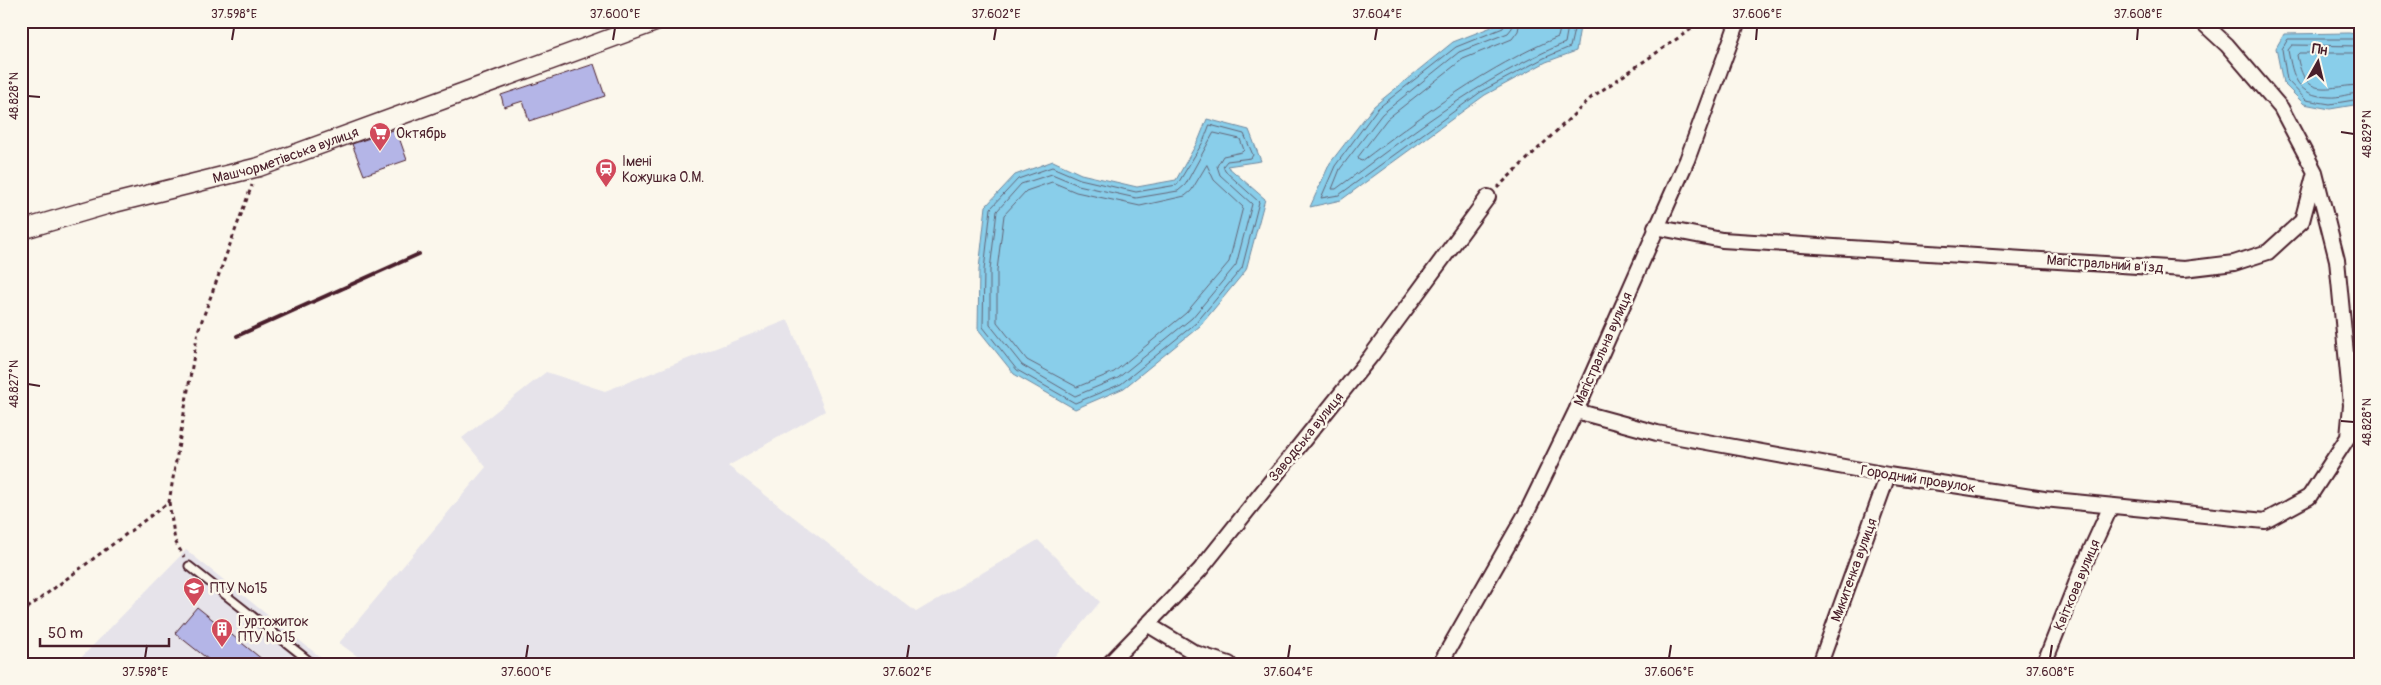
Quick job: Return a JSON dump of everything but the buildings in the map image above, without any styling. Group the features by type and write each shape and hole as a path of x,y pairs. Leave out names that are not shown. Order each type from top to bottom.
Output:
{"street":[{"name":"Машчорметівська вулиця","path":"21,230 106,205 259,167 658,21"},
{"name":"Магістральна вулиця","path":"1440,664 1528,510 1576,411 1655,228 1687,160 1738,21"},
{"path":"2201,21 2227,45 2281,108 2315,172 2337,260 2356,407"},
{"name":"Магістральний в'їзд","path":"1655,228 1722,240 2184,269 2234,262 2268,252 2302,220 2315,172"},
{"name":"Заводська вулиця","path":"1109,664 1200,570 1371,356 1488,197"},
{"name":"Городний провулок","path":"1576,411 1657,433 1888,475 2044,499 2265,521 2309,497 2348,437 2356,407"},
{"name":"Микитенка вулиця","path":"1820,664 1888,475"},
{"name":"Квіткова вулиця","path":"2044,664 2079,576 2110,506"},
{"path":"1147,624 1195,653 1229,664"}],"lane":[{"path":"189,566 312,664"}],"path":[{"path":"1488,197 1592,97 1703,21"},
{"path":"189,566 175,542 169,502 198,331 259,167"},
{"path":"21,613 169,502"}],"shaded area":[{"path":"788,320 825,411 728,466 916,612 1038,540 1100,602 1048,664 368,664 339,643 486,467 462,438 546,372 605,391"},
{"name":"ПТУ №15","path":"186,550 329,664 75,664"}],"water":[{"path":"1507,21 1581,21 1576,51 1546,62 1485,95 1341,200 1310,207 1330,163 1374,106 1453,42"},
{"path":"2349,33 2360,35 2360,104 2330,109 2304,104 2283,83 2276,48 2284,34"},
{"path":"1207,119 1249,130 1261,161 1227,166 1265,199 1246,270 1200,326 1124,388 1075,409 1014,374 978,329 979,269 986,206 1015,175 1053,161 1081,174 1137,187 1176,180 1199,139"}],"railway":[{"path":"237,336 419,254"}],"place":[{"name":"Октябрь","path":"380,152"},
{"name":"Імені Кожушка О.М.","path":"606,188"},
{"name":"ПТУ №15","path":"194,607"},
{"name":"Гуртожиток ПТУ №15","path":"222,648"}]}
